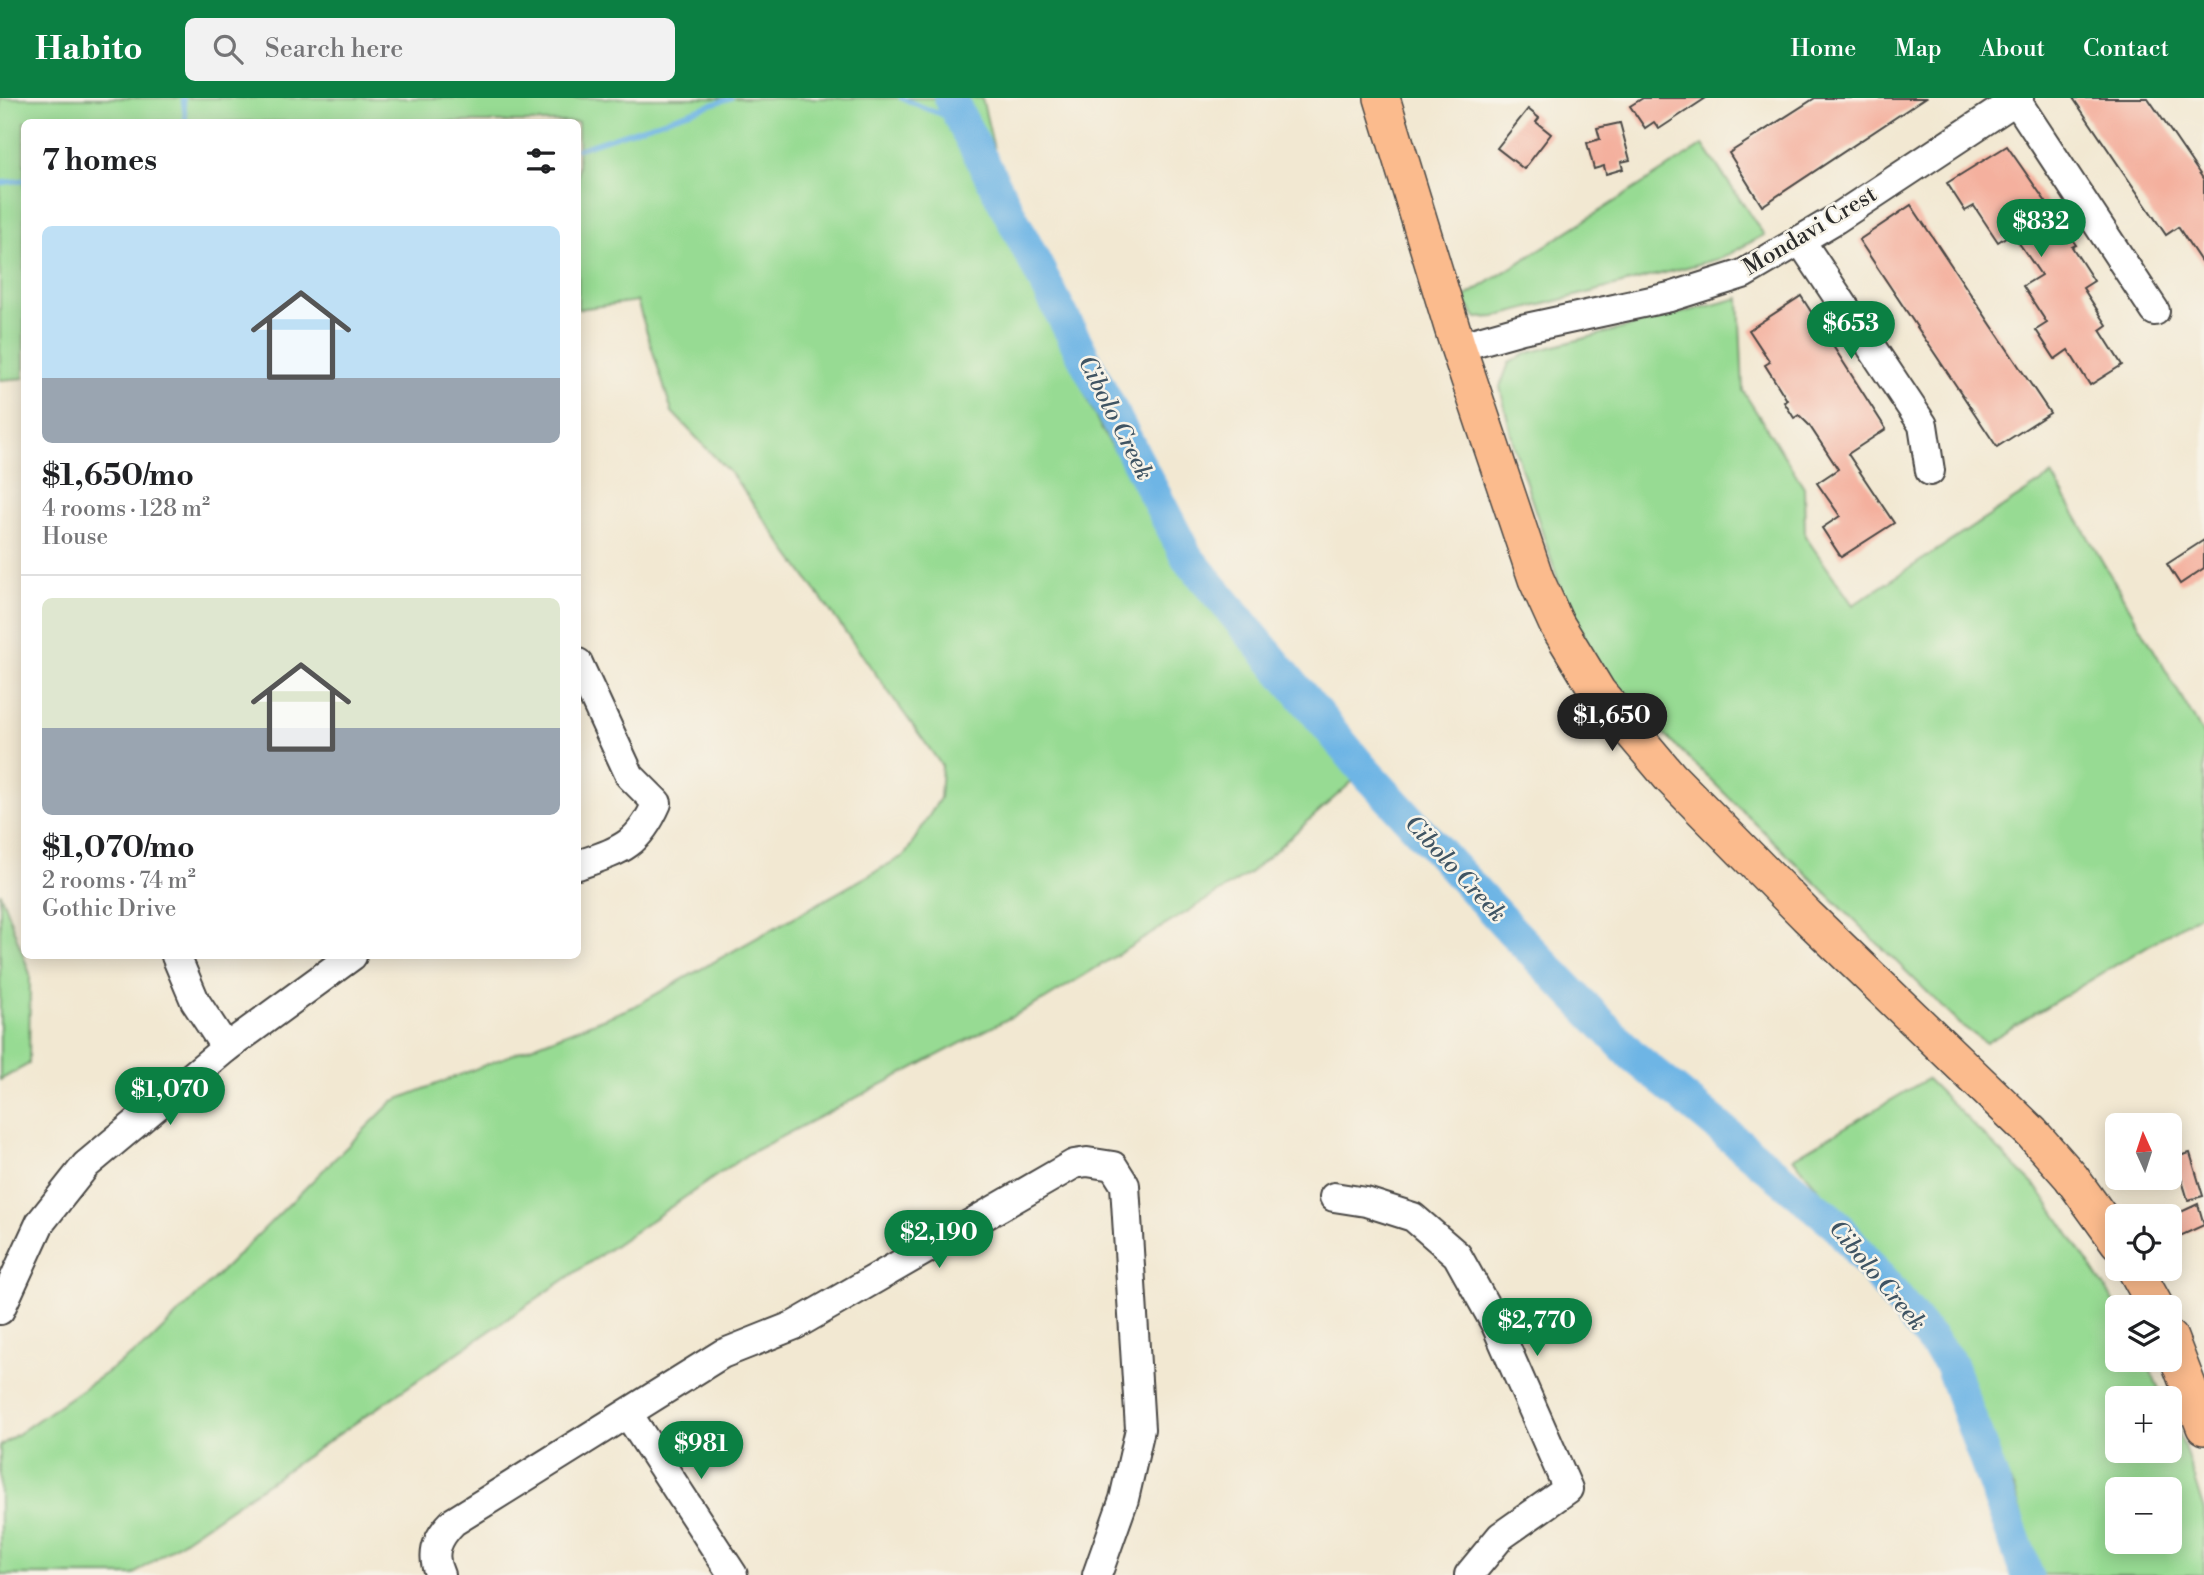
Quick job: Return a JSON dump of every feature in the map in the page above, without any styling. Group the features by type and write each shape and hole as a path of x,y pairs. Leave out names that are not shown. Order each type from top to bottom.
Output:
{"main road":[{"path":"1382,98 1458,346 1536,579 1556,623 1598,692 1670,777 1807,916 2032,1133 2071,1177 2105,1224"},
{"path":"2182,1369 2204,1427"}],"street":[{"name":"Mondavi Crest","path":"1458,346 1522,329 1670,297 1743,274 2018,99"},
{"path":"2018,99 2155,311"},
{"path":"1800,240 1923,425 1930,471"},
{"path":"581,670 630,776 657,803 644,832 619,849 581,864"},
{"path":"177,959 195,1001 226,1048"},
{"path":"0,1310 40,1223 86,1166 226,1048 348,959"},
{"path":"440,1575 434,1553 440,1535 453,1522 722,1354 795,1325 1074,1164 1119,1159 1125,1185 1140,1429 1124,1499 1097,1575"},
{"path":"1334,1197 1366,1202 1413,1217 1457,1255 1496,1325 1568,1489 1501,1536 1469,1575"},
{"path":"628,1415 733,1575"}],"green space":[{"path":"0,98 982,98 1017,248 1102,430 1195,580 1311,725 1363,772 1250,873 1044,1000 748,1154 133,1575 0,1575 0,1446 149,1343 393,1101 633,1007 905,855 940,798 942,766 733,476 672,412 637,301 581,309 581,119 21,119 21,378 0,380"},
{"path":"1703,145 1764,235 1722,258 1495,317 1477,318 1462,299"},
{"path":"1739,298 1743,391 1804,487 1805,536 1853,605 2052,475 2204,736 2204,912 1986,1043 1961,1025 1661,731 1651,735 1575,632 1514,446 1500,387 1509,363 1528,353"},
{"path":"0,892 21,949 21,959 25,959 30,974 29,1064 0,1080"},
{"path":"1927,1079 2040,1191 2110,1295 2105,1295 2105,1372 2151,1372 2158,1386 2105,1386 2105,1463 2182,1463 2182,1441 2204,1511 2204,1575 2039,1575 2014,1489 1906,1295 1793,1158"}],"building":[{"path":"1643,98 1706,98 1659,129 1654,122 1645,128 1630,106"},
{"path":"1815,98 1925,98 1762,206 1729,153"},
{"path":"2073,98 2148,98 2204,180 2204,266 2178,227 2166,235"},
{"path":"1528,109 1539,118 1536,122 1551,134 1524,169 1497,148"},
{"path":"1620,123 1630,160 1621,162 1623,169 1606,174 1604,166 1594,169 1587,143 1600,139 1597,128"},
{"path":"2007,146 2076,245 2072,247 2094,281 2083,288 2107,325 2100,330 2122,365 2090,385 2068,350 2055,359 2036,330 2047,323 2023,286 2041,275 2012,233 1998,242 1974,206 1965,211 1947,183"},
{"path":"1911,205 2050,413 1997,447 1859,240"},
{"path":"1801,296 1886,429 1848,454 1894,523 1841,557 1822,528 1840,516 1817,483 1838,469 1809,425 1799,415 1794,418 1784,402 1787,400 1765,365 1770,362 1749,330"},
{"path":"2204,540 2204,568 2180,584 2167,564"},
{"path":"2190,1153 2203,1196 2188,1200 2182,1180 2182,1155"},
{"path":"2198,1204 2204,1225 2182,1235 2182,1211"}],"waterway":[{"path":"183,98 186,119"},
{"path":"581,148 731,98"},
{"path":"901,98 964,124"},
{"name":"Cibolo Creek","path":"950,98 1187,557 1362,768 1512,931 1633,1056 1836,1224 1950,1363 2027,1575"},
{"path":"0,183 21,180"}]}
